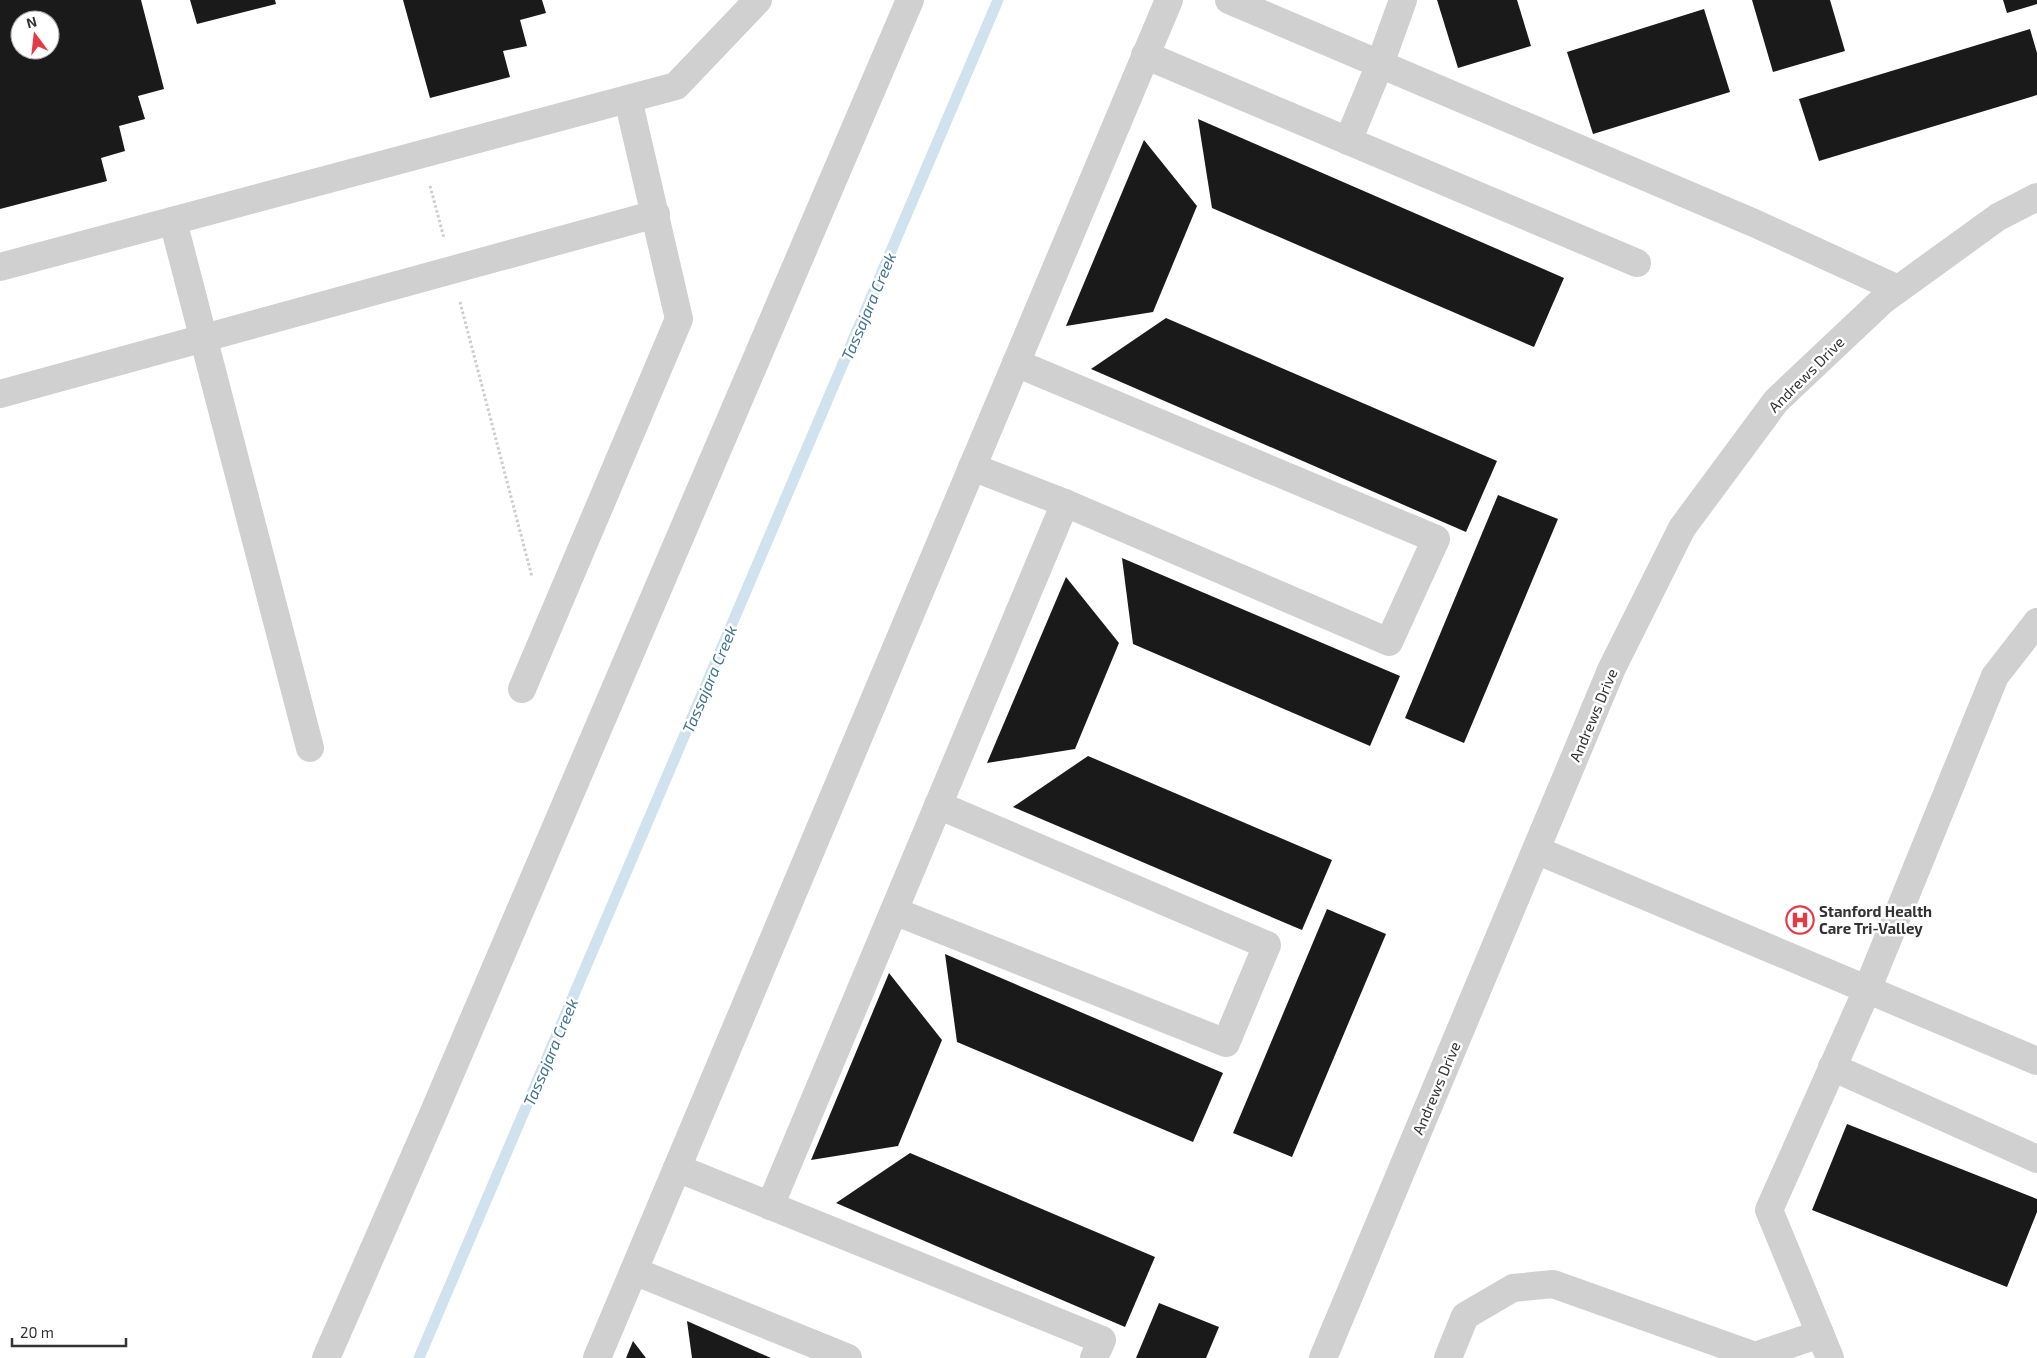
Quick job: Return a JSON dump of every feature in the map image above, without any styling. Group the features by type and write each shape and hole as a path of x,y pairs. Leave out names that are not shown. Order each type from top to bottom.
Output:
{"street":[{"path":"0,267 676,86 758,0"},
{"path":"326,1358 433,1114 910,0"},
{"path":"597,1358 1169,0"},
{"path":"1229,0 1754,223 1898,289"},
{"path":"1348,141 1380,64 1403,0"},
{"path":"1146,55 1637,263"},
{"path":"522,689 679,319 628,99"},
{"name":"Andrews Drive","path":"1323,1358 1612,668 1682,528 1776,401 1882,301 1998,217 2037,197"},
{"path":"0,394 656,214"},
{"path":"173,221 310,748"},
{"path":"972,467 1065,504 1389,642 1436,539 1016,363"},
{"path":"770,1206 1065,504"},
{"path":"1448,1358 1465,1316 1513,1288 1553,1284 1755,1356 1825,1346 1769,1210 1866,990 1995,676 2037,622"},
{"path":"894,911 1226,1043 1267,945 938,805"},
{"path":"1536,850 2037,1061"},
{"path":"1832,1067 2037,1158"},
{"path":"677,1168 1102,1340 1094,1358"},
{"path":"634,1271 848,1358"}],"path":[{"path":"421,154 532,577"}],"building":[{"path":"0,0 141,0 164,89 138,96 145,119 119,126 125,151 101,158 107,181 0,209"},
{"path":"190,0 275,0 276,4 197,24"},
{"path":"403,0 542,0 546,13 520,20 527,46 503,51 510,77 430,98"},
{"path":"1437,0 1517,0 1531,46 1458,68"},
{"path":"1752,0 1830,0 1845,51 1773,72"},
{"path":"2003,0 2037,0 2037,4 2007,13"},
{"path":"1704,9 1730,92 1593,134 1567,52"},
{"path":"2030,29 2037,53 2037,95 1819,161 1799,99"},
{"path":"1198,119 1564,278 1534,347 1212,208"},
{"path":"1144,140 1197,206 1153,312 1066,326"},
{"path":"1166,318 1497,461 1466,532 1091,369"},
{"path":"1498,495 1558,519 1464,743 1405,718"},
{"path":"1122,558 1400,676 1370,746 1133,644"},
{"path":"1066,577 1119,643 1075,749 987,763"},
{"path":"1088,756 1332,860 1302,930 1013,807"},
{"path":"1327,909 1386,934 1292,1157 1233,1133"},
{"path":"945,954 1223,1073 1193,1142 957,1042"},
{"path":"889,973 942,1040 898,1146 811,1160"},
{"path":"1847,1124 2037,1199 2037,1212 2007,1287 1812,1210"},
{"path":"910,1153 1155,1257 1125,1327 836,1203"},
{"path":"1159,1303 1219,1327 1206,1358 1136,1358"},
{"path":"687,1321 771,1358 692,1358"},
{"path":"633,1341 646,1358 626,1358"}],"waterway":[{"name":"Tassajara Creek","path":"419,1358 998,0"}],"place":[{"name":"Stanford Health Care Tri-Valley","path":"1800,920"}]}
